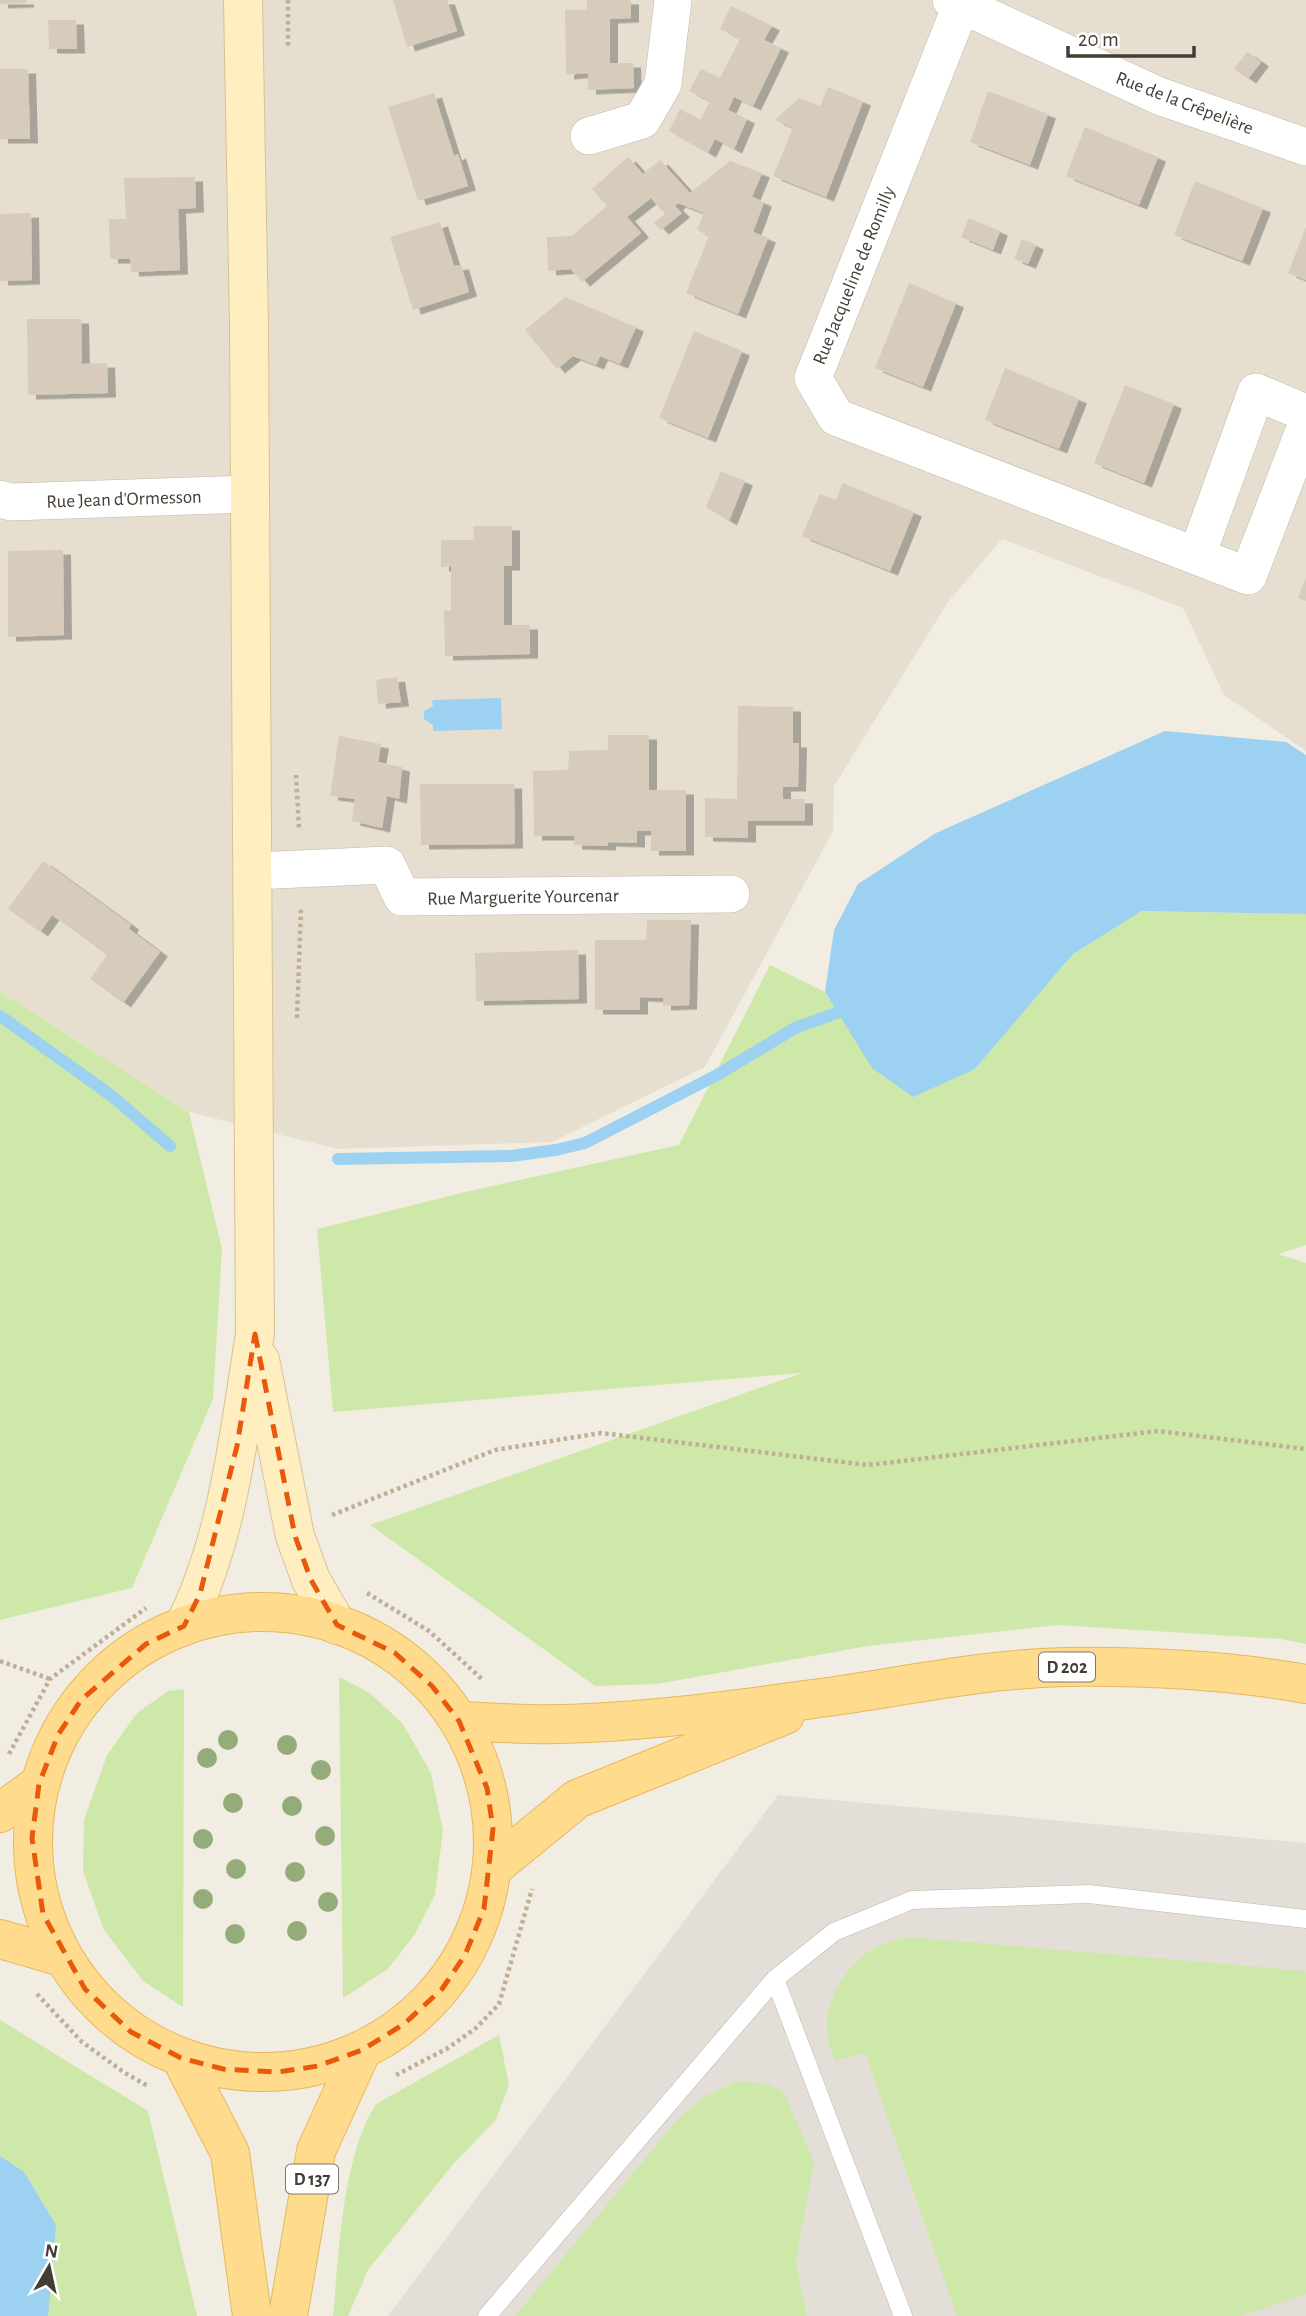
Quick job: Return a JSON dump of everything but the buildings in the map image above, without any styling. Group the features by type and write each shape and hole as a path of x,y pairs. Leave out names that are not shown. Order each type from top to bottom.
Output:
{"main road":[{"path":"184,1626 200,1594 218,1536 237,1446 255,1334 243,0"},
{"path":"255,1334 295,1536 311,1580 337,1625"},
{"path":"269,1612 337,1625 395,1653 432,1686 459,1721 476,1753 487,1788 493,1829 492,1868 484,1909 465,1955 442,1989 404,2024 362,2050 318,2066 278,2072 223,2069 181,2058 131,2032 85,1989 62,1957 43,1914 34,1875 32,1838 39,1784 58,1735 81,1700 110,1670 146,1644 184,1626 222,1616 269,1612"},
{"name":"D 202","path":"459,1721 559,1724 664,1717 829,1697 945,1678 1062,1667 1166,1669 1263,1677 1306,1684"},
{"name":"D 202","path":"492,1868 577,1799 829,1697"},
{"path":"0,1813 39,1784"},
{"path":"0,1939 62,1957"},
{"name":"D 137","path":"288,2316 316,2151 362,2050"},
{"path":"181,2058 230,2153 251,2316"}],"street":[{"path":"589,136 642,120 663,84 673,0"},
{"name":"Rue de la Crêpelière","path":"956,3 1159,96 1306,147"},
{"name":"Rue Jacqueline de Romilly","path":"956,3 813,377 836,417 1248,576 1306,426"},
{"path":"1197,555 1256,392 1306,413"},
{"name":"Rue Jean d'Ormesson","path":"0,499 11,502 249,494"},
{"name":"Rue Marguerite Yourcenar","path":"252,871 387,865 402,897 731,894"}],"lane":[{"path":"487,2316 775,1979 834,1932 912,1900 1089,1894 1306,1919"},
{"path":"775,1979 903,2316"}],"path":[{"path":"297,1020 298,1007"},
{"path":"295,1536 321,1520 495,1450 601,1433 868,1465 1158,1431 1306,1449"},
{"path":"358,1587 429,1630 487,1684"},
{"path":"6,1758 50,1679 153,1603"},
{"path":"0,1661 50,1679"},
{"path":"389,2081 448,2048 476,2028 499,2004 533,1887"}],"highlighted area":[{"path":"255,1334 295,1536 311,1580 337,1625 395,1653 432,1686 459,1721 487,1788 493,1829 484,1909 465,1955 442,1989 404,2024 362,2050 318,2066 278,2072 223,2069 181,2058 131,2032 85,1989 43,1914 32,1838 39,1784 58,1735 81,1700 146,1644 184,1626 200,1594 237,1446"}],"shaded area":[{"path":"0,0 1306,0 1306,751 1224,695 1183,608 1002,539 948,602 834,786 833,831 705,1067 552,1142 338,1149 189,1112 0,992"},
{"path":"778,1795 1306,1843 1306,2316 388,2316"}],"green space":[{"path":"1142,911 1306,914 1306,1245 1278,1254 1306,1263 1306,1644 1281,1639 1058,1625 868,1646 657,1684 595,1686 370,1525 802,1373 333,1412 317,1229 465,1192 679,1145 770,965 825,992 838,1013 975,1069 1073,954"},
{"path":"0,992 189,1112 222,1249 213,1399 132,1588 0,1620"},
{"path":"339,1677 370,1693 403,1724 431,1773 443,1830 435,1895 415,1934 388,1969 343,1998"},
{"path":"184,1689 183,2007 143,1981 104,1930 83,1871 84,1820 107,1755 137,1713 168,1691"},
{"path":"909,1937 1306,1971 1306,2294 1241,2316 957,2316 865,2053 835,2061 827,2035 827,2019 833,1997 852,1967 878,1946"},
{"path":"0,2020 148,2111 197,2316 0,2316"},
{"path":"499,2035 509,2085 496,2120 454,2163 368,2270 348,2316 333,2316 340,2235 349,2178 365,2125 376,2104"},
{"path":"735,2082 765,2083 784,2092 814,2162 796,2261 807,2316 515,2316 677,2120 704,2097"}],"water":[{"path":"501,698 502,729 433,731 433,725 424,719 424,711 433,706 432,700"},
{"path":"1165,731 1286,742 1306,755 1306,914 1142,911 1073,954 975,1069 913,1097 872,1068 825,992 834,930 858,884 936,833"},
{"path":"0,2156 24,2172 56,2225 48,2316 0,2316"}],"waterway":[{"path":"338,1159 511,1156 585,1143 717,1075 795,1028 853,1007"},
{"path":"0,1016 112,1096 170,1146"}]}
